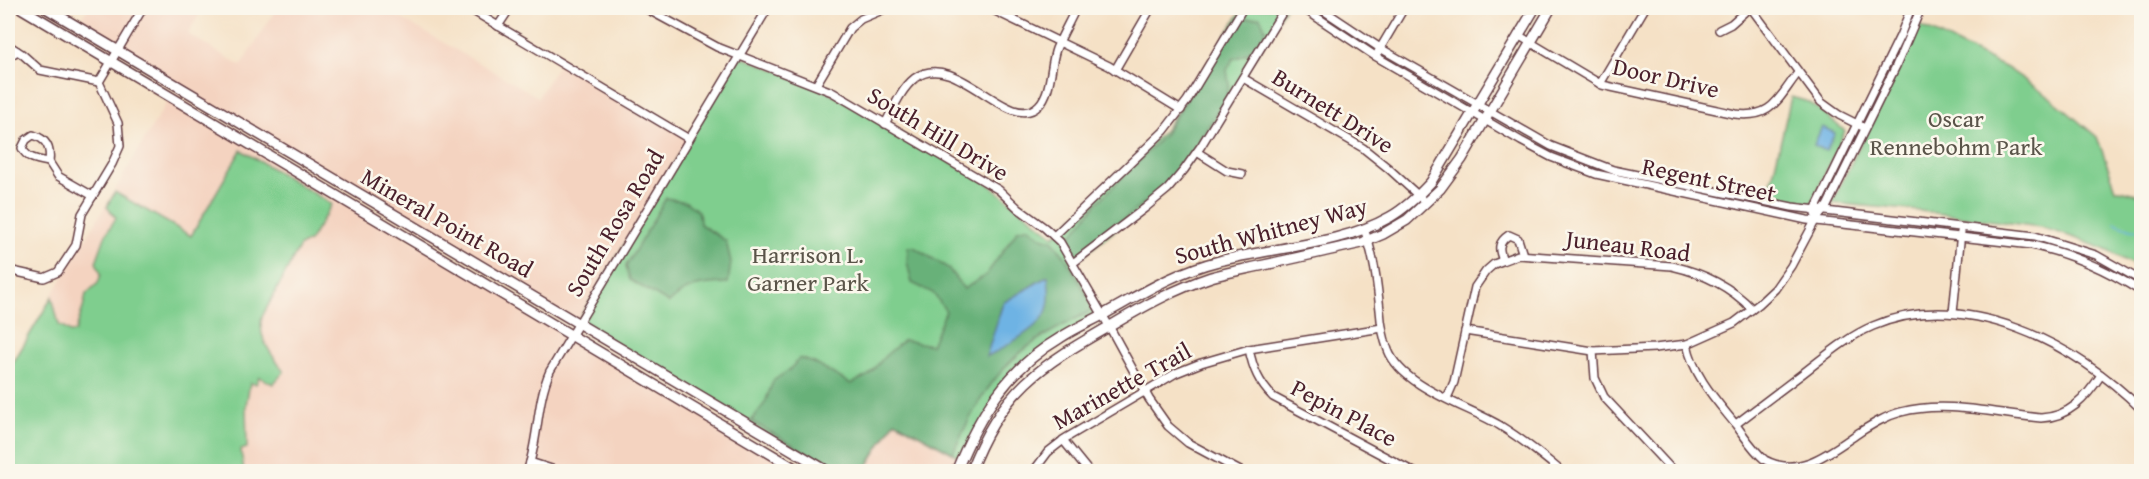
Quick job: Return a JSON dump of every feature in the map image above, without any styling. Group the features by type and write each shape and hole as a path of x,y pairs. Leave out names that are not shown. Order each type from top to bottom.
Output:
{"main road":[{"name":"Mineral Point Road","path":"21,8 801,471"},
{"name":"Mineral Point Road","path":"46,8 829,471"},
{"name":"South Whitney Way","path":"956,471 986,409 1012,376 1059,338 1168,279 1217,261 1328,239 1364,229 1391,217 1418,196 1431,182 1535,8"},
{"name":"South Whitney Way","path":"970,471 994,421 1019,388 1060,355 1109,326 1153,301 1212,277 1368,240 1407,220 1427,204 1452,174 1551,8"}],"street":[{"path":"99,82 142,8"},
{"path":"468,8 689,139"},
{"path":"498,26 510,8"},
{"name":"South Hill Drive","path":"645,8 700,39 831,92 999,190 1054,236 1074,263 1161,417 1179,436 1200,450 1242,471"},
{"name":"South Rosa Road","path":"527,471 545,382 577,322 768,8"},
{"path":"816,85 850,28 861,19 888,8"},
{"path":"989,8 998,10 1115,70 1181,110"},
{"path":"885,124 909,85 919,76 933,71 949,74 1011,110 1022,112 1038,107 1044,99 1059,43 1076,8"},
{"path":"1115,70 1151,8"},
{"path":"1054,236 1157,139 1181,110 1243,8"},
{"path":"1074,263 1168,189 1197,152 1286,8"},
{"name":"Regent Street","path":"1303,8 1375,56 1475,108"},
{"name":"Regent Street","path":"1320,8 1551,157 1596,174 1815,221 2016,242 2058,252 2098,267 2142,292"},
{"path":"1375,56 1404,8"},
{"path":"1600,84 1645,8"},
{"path":"1719,30 1731,24 1750,8 1821,102 1839,116 1866,128"},
{"path":"1815,221 1815,210 1900,36 1911,8"},
{"path":"1465,331 1593,351 1655,348 1687,344 1722,330 1752,309 1783,278 1815,221 1824,211 1910,36 1921,8"},
{"name":"Door Drive","path":"1518,35 1600,84 1724,112 1749,115 1761,113 1776,104 1798,73"},
{"path":"8,45 40,70 99,82"},
{"path":"8,58 18,51"},
{"name":"Burnett Drive","path":"1243,78 1363,148 1427,204"},
{"path":"8,270 44,278 58,272 76,245 82,214 120,146 118,123 99,82"},
{"name":"Regent Street","path":"1487,115 1551,146 1613,170 1792,207 2017,232 2096,255 2142,281"},
{"path":"49,162 35,160 25,154 22,148 26,140 33,135 46,141 51,151 49,162 58,176 93,196"},
{"path":"1197,152 1227,171 1242,174"},
{"path":"1953,313 1962,226"},
{"path":"1364,229 1376,278 1382,328 1388,352 1395,365 1414,381 1499,425 1562,471"},
{"path":"1503,260 1499,251 1500,244 1502,239 1509,235 1518,239 1523,255"},
{"name":"Juneau Road","path":"1447,398 1454,382 1475,287 1486,271 1503,260 1523,255 1625,262 1689,270 1723,285 1742,298 1752,309"},
{"path":"1736,424 1842,344 1872,326 1912,315 1953,313 1997,322 2038,338 2079,359 2102,375 2142,410"},
{"name":"Marinette Trail","path":"1033,471 1048,452 1063,440 1189,367 1249,349 1382,328"},
{"path":"1687,344 1695,368 1707,390 1751,445 1770,463 1792,470 1819,468 1859,433 1878,421 1901,412 1936,407 2047,418 2066,412 2080,402 2102,375"},
{"name":"Pepin Place","path":"1249,349 1260,383 1273,397 1414,471"},
{"path":"1593,351 1595,378 1604,397 1674,471"},
{"path":"1063,440 1089,471"},
{"path":"530,462 561,471"}],"shaded area":[{"path":"88,8 203,8 188,34 241,66 277,8 383,8 538,97 560,62 689,139 577,322 77,26"},
{"path":"170,97 801,471 8,471 8,358 13,361"},
{"path":"895,421 961,458 956,471 864,472"}],"green space":[{"name":"Harrison L. Garner Park","path":"1243,8 1285,8 1201,146 1168,189 1074,263 1103,315 1059,338 1012,376 961,458 895,421 864,471 829,471 577,322 739,56 816,85 986,182 1054,236 1164,131"},
{"path":"1260,17 1266,30 1253,49 1233,59 1227,70 1229,85 1226,98 1182,168 1148,200 1077,256 1067,244 1071,236 1096,204 1163,136 1239,19"},
{"name":"Oscar Rennebohm Park","path":"1918,25 2007,68 2051,98 2097,137 2116,189 2141,195 2141,251 2132,264 2106,250 2040,227 1920,211 1832,203"},
{"path":"1791,97 1809,102 1845,131 1811,204 1768,196"},
{"path":"241,150 332,204 309,242 300,246 262,317 264,339 284,372 273,384 259,377 256,384 250,383 246,405 247,448 241,450 244,471 8,471 8,360 13,363 52,297 59,325 70,332 75,332 86,294 98,283 101,274 96,262 106,234 116,218 107,207 115,192 191,236"},
{"path":"666,198 686,202 699,212 700,224 726,241 731,262 728,283 696,286 683,292 669,303 630,280 626,266"},
{"path":"1028,227 1041,237 1052,240 1064,255 1093,306 1089,312 1036,341 1008,364 986,391 953,453 895,421 864,471 839,471 751,421 765,403 773,381 789,370 800,358 814,363 851,384 869,375 885,356 904,340 931,345 946,311 933,293 912,283 907,262 908,247 914,247 948,268 964,289 986,275 1018,230","holes":["1048,276 987,356 1003,303"]}],"water":[{"path":"1822,127 1835,133 1826,151 1814,145"},
{"path":"1048,276 1048,305 1041,320 1018,338 986,357 1003,303"}],"waterway":[{"path":"2115,223 2142,231"}]}
